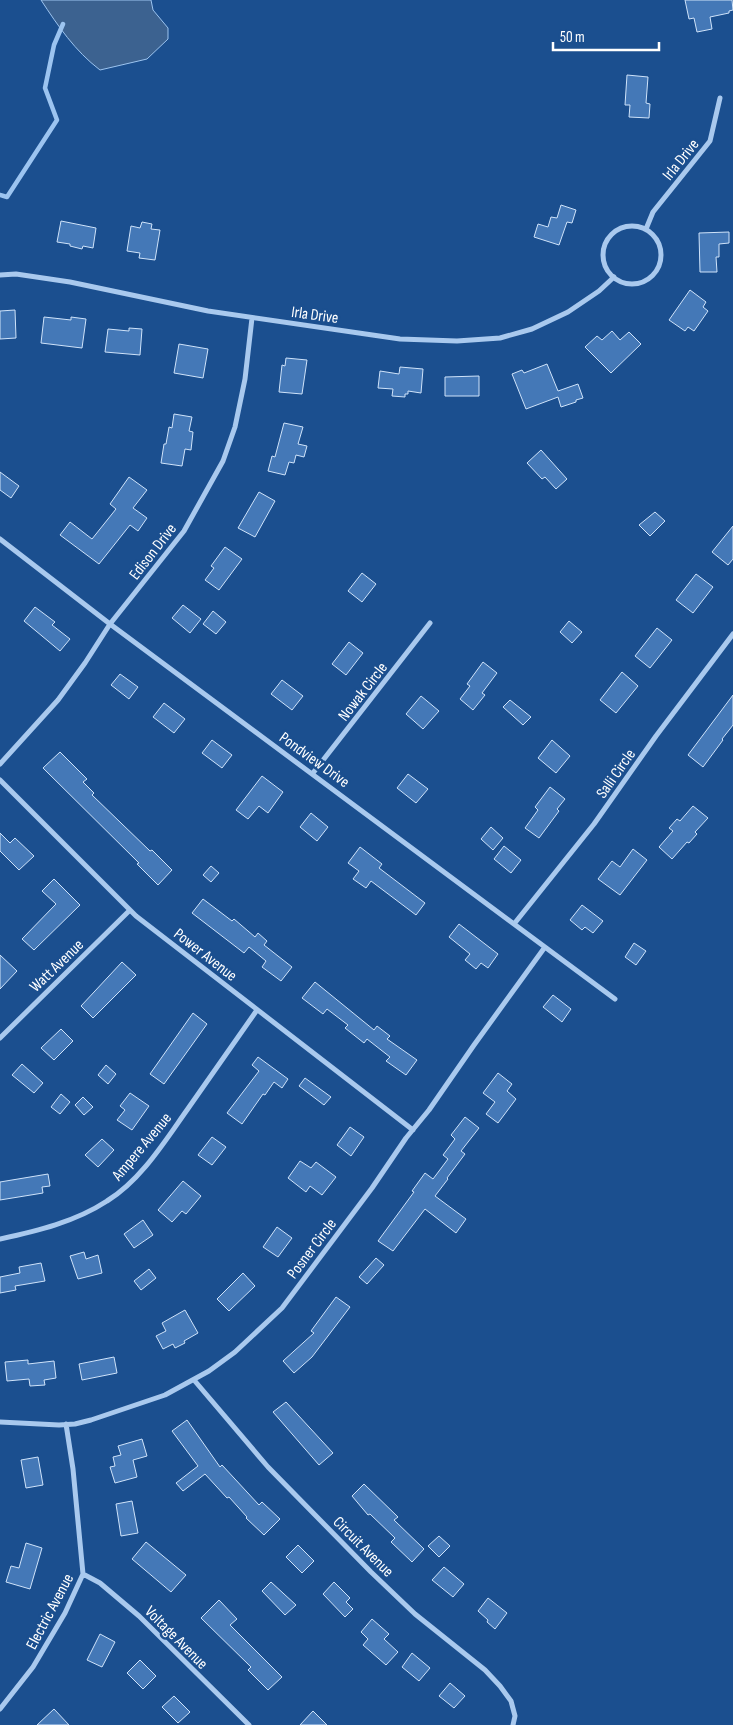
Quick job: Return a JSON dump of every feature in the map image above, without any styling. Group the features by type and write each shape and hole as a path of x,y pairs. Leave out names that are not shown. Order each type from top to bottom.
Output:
{"street":[{"name":"Irla Drive","path":"646,229 653,212 710,141 720,98"},
{"path":"632,226 646,229 653,234 662,255 658,270 653,276 641,283 626,284 614,277 605,264 603,257 604,249 611,235 624,227 632,226"},
{"name":"Irla Drive","path":"0,275 16,274 70,282 208,311 252,318 400,339 457,341 500,338 532,329 568,312 614,277"},
{"name":"Edison Drive","path":"0,764 58,700 110,624 184,530 223,460 235,427 243,389 252,318"},
{"name":"Pondview Drive","path":"0,539 110,624 615,999"},
{"name":"Nowak Circle","path":"312,773 430,623"},
{"name":"Salli Circle","path":"514,924 594,824 656,736 733,634"},
{"name":"Power Avenue","path":"0,780 130,910 413,1130"},
{"name":"Watt Avenue","path":"0,1038 130,910"},
{"name":"Posner Circle","path":"0,1422 66,1424 91,1420 150,1401 194,1380 235,1352 282,1308 372,1188 545,947"},
{"name":"Ampere Avenue","path":"0,1240 64,1222 107,1202 122,1190 149,1161 172,1132 257,1010"},
{"name":"Circuit Avenue","path":"194,1380 268,1467 371,1572 415,1614 485,1670 500,1686 511,1701 515,1716 513,1725"},
{"name":"Electric Avenue","path":"0,1709 33,1667 65,1613 83,1574 74,1469 66,1424"},
{"name":"Voltage Avenue","path":"83,1574 100,1584 139,1616 248,1725"}],"water":[{"path":"41,0 151,0 153,10 168,28 168,39 147,59 100,70 75,46"}],"building":[{"path":"685,0 732,0 733,10 729,11 729,13 710,17 712,29 697,32 694,18 689,19"},
{"path":"627,75 648,77 646,103 650,104 649,118 629,117 630,105 625,105"},
{"path":"561,205 576,210 572,223 567,222 559,245 534,237 538,224 548,227 551,217 557,218"},
{"path":"61,221 96,228 93,248 83,246 82,249 70,246 70,244 57,242"},
{"path":"142,222 152,224 151,229 160,230 155,260 139,258 140,253 127,251 131,226 140,228"},
{"path":"729,232 729,243 719,244 719,257 716,257 717,272 700,272 699,233"},
{"path":"690,290 706,302 703,307 708,311 694,331 688,327 685,331 669,320"},
{"path":"15,310 16,338 0,339 0,311"},
{"path":"44,317 71,320 71,317 86,319 82,348 41,343"},
{"path":"129,328 142,329 140,355 105,352 108,329 129,331"},
{"path":"612,331 620,340 629,332 641,344 611,373 585,347 597,336 602,340"},
{"path":"179,344 208,349 203,378 174,373"},
{"path":"286,358 307,360 302,394 279,392 282,365 285,366"},
{"path":"547,364 558,391 578,384 583,398 561,407 558,397 526,409 512,374 522,370 524,373"},
{"path":"400,367 423,369 421,393 408,391 405,397 392,396 393,389 378,388 380,371 399,374"},
{"path":"479,376 479,396 445,396 445,377"},
{"path":"174,414 192,417 189,431 193,432 191,450 185,449 182,466 161,463 164,444 166,444 169,427 172,428"},
{"path":"284,423 303,427 298,444 307,446 304,457 296,455 294,463 289,462 285,475 268,471 272,456 275,457"},
{"path":"541,450 567,479 556,489 545,477 542,479 527,463"},
{"path":"0,472 19,486 11,498 0,490"},
{"path":"129,477 147,490 133,508 147,518 138,531 130,525 99,564 60,535 70,522 92,539 116,509 110,504"},
{"path":"259,492 275,501 255,537 238,528"},
{"path":"655,512 665,521 650,536 639,525"},
{"path":"733,526 733,559 728,565 712,552"},
{"path":"225,547 242,559 219,590 205,580 214,568 211,566"},
{"path":"362,573 376,584 362,602 348,591"},
{"path":"696,574 713,587 693,613 676,600"},
{"path":"183,605 201,619 190,633 172,618"},
{"path":"35,607 55,622 52,625 70,639 60,651 24,621"},
{"path":"213,611 226,622 216,634 203,624"},
{"path":"569,621 582,632 572,643 560,632"},
{"path":"657,628 672,640 650,668 635,656"},
{"path":"349,642 363,653 346,675 332,664"},
{"path":"483,662 497,673 482,693 485,695 473,710 460,699 470,686 467,684"},
{"path":"622,672 638,686 616,713 600,700"},
{"path":"120,674 138,687 129,699 111,685"},
{"path":"282,680 303,696 292,710 271,694"},
{"path":"733,695 733,725 703,767 688,755"},
{"path":"421,696 439,711 423,729 406,714"},
{"path":"510,700 531,717 523,725 503,707"},
{"path":"164,703 185,719 174,733 153,717"},
{"path":"212,740 232,755 222,768 202,753"},
{"path":"552,740 570,756 556,773 538,758"},
{"path":"60,752 87,779 83,782 94,793 92,795 172,870 158,885 137,864 139,863 43,768"},
{"path":"408,774 428,789 416,803 397,788"},
{"path":"262,776 283,792 268,813 259,806 248,819 236,810"},
{"path":"550,787 565,799 557,809 559,811 539,838 525,828 538,810 535,807"},
{"path":"693,806 708,818 695,832 697,834 672,859 659,847 673,831 669,828 677,819 680,821"},
{"path":"311,813 328,827 317,841 300,827"},
{"path":"491,827 503,838 493,850 481,839"},
{"path":"0,833 10,843 15,838 34,856 19,870 0,851"},
{"path":"504,846 521,860 511,873 494,859"},
{"path":"360,847 382,864 379,868 425,903 416,915 371,881 366,888 353,879 359,871 348,863"},
{"path":"633,849 647,860 620,895 598,879 612,861 620,867"},
{"path":"211,866 219,873 211,882 203,875"},
{"path":"54,879 80,905 34,950 22,939 56,904 42,891"},
{"path":"203,899 232,921 234,919 255,937 258,933 267,941 264,945 292,967 281,981 262,967 266,961 249,947 244,953 192,913"},
{"path":"582,905 603,921 593,933 585,927 582,930 570,920"},
{"path":"459,924 498,954 488,968 481,963 476,969 465,960 470,954 449,937"},
{"path":"634,943 646,951 636,965 625,957"},
{"path":"0,955 17,971 0,989"},
{"path":"122,962 136,975 93,1018 81,1006"},
{"path":"315,982 374,1030 377,1026 390,1036 387,1039 417,1060 406,1075 386,1061 390,1057 367,1039 364,1043 345,1028 348,1025 327,1009 323,1014 302,998"},
{"path":"553,995 571,1009 562,1022 543,1007"},
{"path":"193,1013 207,1024 164,1084 150,1074"},
{"path":"61,1029 73,1041 54,1060 41,1048"},
{"path":"258,1057 288,1079 282,1088 274,1082 242,1124 227,1113 259,1071 252,1065"},
{"path":"22,1064 43,1083 34,1093 12,1075"},
{"path":"106,1065 116,1074 108,1084 98,1075"},
{"path":"498,1073 512,1084 507,1091 516,1099 498,1123 486,1114 495,1102 483,1093"},
{"path":"305,1078 331,1097 324,1105 299,1086"},
{"path":"130,1093 149,1106 132,1130 117,1120 125,1110 120,1106"},
{"path":"61,1094 70,1102 60,1114 51,1107"},
{"path":"83,1097 93,1107 84,1115 75,1105"},
{"path":"465,1117 479,1128 461,1151 465,1154 435,1196 466,1219 456,1233 425,1209 393,1251 378,1241 414,1192 412,1191 425,1173 433,1179 448,1159 443,1155 455,1139 451,1135"},
{"path":"350,1127 364,1137 351,1156 337,1145"},
{"path":"212,1137 226,1147 212,1165 198,1155"},
{"path":"102,1139 114,1150 98,1167 85,1155"},
{"path":"300,1161 311,1168 316,1162 336,1177 322,1195 310,1186 306,1192 288,1178"},
{"path":"48,1174 50,1186 42,1187 43,1193 0,1200 0,1182"},
{"path":"183,1181 201,1196 186,1214 182,1211 172,1222 158,1210"},
{"path":"143,1220 153,1235 134,1248 124,1234"},
{"path":"277,1227 292,1238 278,1257 263,1247"},
{"path":"84,1252 86,1259 98,1255 102,1273 78,1279 70,1256"},
{"path":"376,1258 384,1265 367,1284 359,1277"},
{"path":"41,1263 45,1281 15,1286 16,1290 0,1293 0,1277 20,1273 19,1267"},
{"path":"149,1269 156,1278 141,1290 134,1281"},
{"path":"243,1273 255,1286 229,1311 217,1299"},
{"path":"336,1297 350,1307 312,1357 294,1373 283,1361 314,1333 311,1331"},
{"path":"185,1310 198,1333 175,1348 173,1344 163,1349 156,1336 166,1331 162,1323"},
{"path":"114,1357 117,1373 82,1380 79,1364"},
{"path":"28,1360 28,1364 54,1361 56,1378 44,1380 45,1385 30,1386 29,1379 7,1381 5,1362"},
{"path":"286,1402 333,1453 319,1465 273,1412"},
{"path":"187,1420 220,1467 222,1465 259,1505 262,1502 280,1519 264,1535 205,1474 183,1491 176,1483 198,1466 172,1431"},
{"path":"142,1439 147,1456 133,1460 137,1477 115,1483 110,1467 115,1466 113,1457 121,1455 118,1446"},
{"path":"38,1457 43,1485 26,1488 21,1460"},
{"path":"364,1484 398,1517 394,1520 424,1549 412,1562 391,1542 395,1538 370,1514 368,1515 352,1496"},
{"path":"132,1501 138,1533 121,1536 116,1504"},
{"path":"439,1536 450,1546 439,1557 428,1546"},
{"path":"146,1542 186,1575 171,1592 132,1559"},
{"path":"26,1543 42,1548 30,1589 6,1582 11,1566 19,1568"},
{"path":"298,1545 314,1561 302,1573 286,1557"},
{"path":"444,1567 464,1584 453,1597 432,1580"},
{"path":"271,1582 296,1605 285,1615 262,1591"},
{"path":"334,1582 350,1598 346,1602 353,1609 345,1617 323,1594"},
{"path":"488,1598 507,1613 495,1629 478,1611"},
{"path":"219,1600 237,1619 230,1625 282,1677 268,1690 248,1670 251,1667 201,1618"},
{"path":"372,1619 389,1634 384,1639 398,1652 386,1665 363,1645 368,1639 361,1632"},
{"path":"100,1634 115,1642 102,1667 87,1660"},
{"path":"412,1653 430,1668 419,1681 402,1667"},
{"path":"140,1660 156,1676 143,1689 127,1673"},
{"path":"450,1683 465,1696 454,1708 439,1696"},
{"path":"174,1696 190,1712 178,1723 162,1707"},
{"path":"54,1709 69,1725 37,1725"},
{"path":"313,1711 327,1725 300,1725"}],"waterway":[{"path":"0,195 7,197 57,120 45,88 54,45 63,24"}]}
